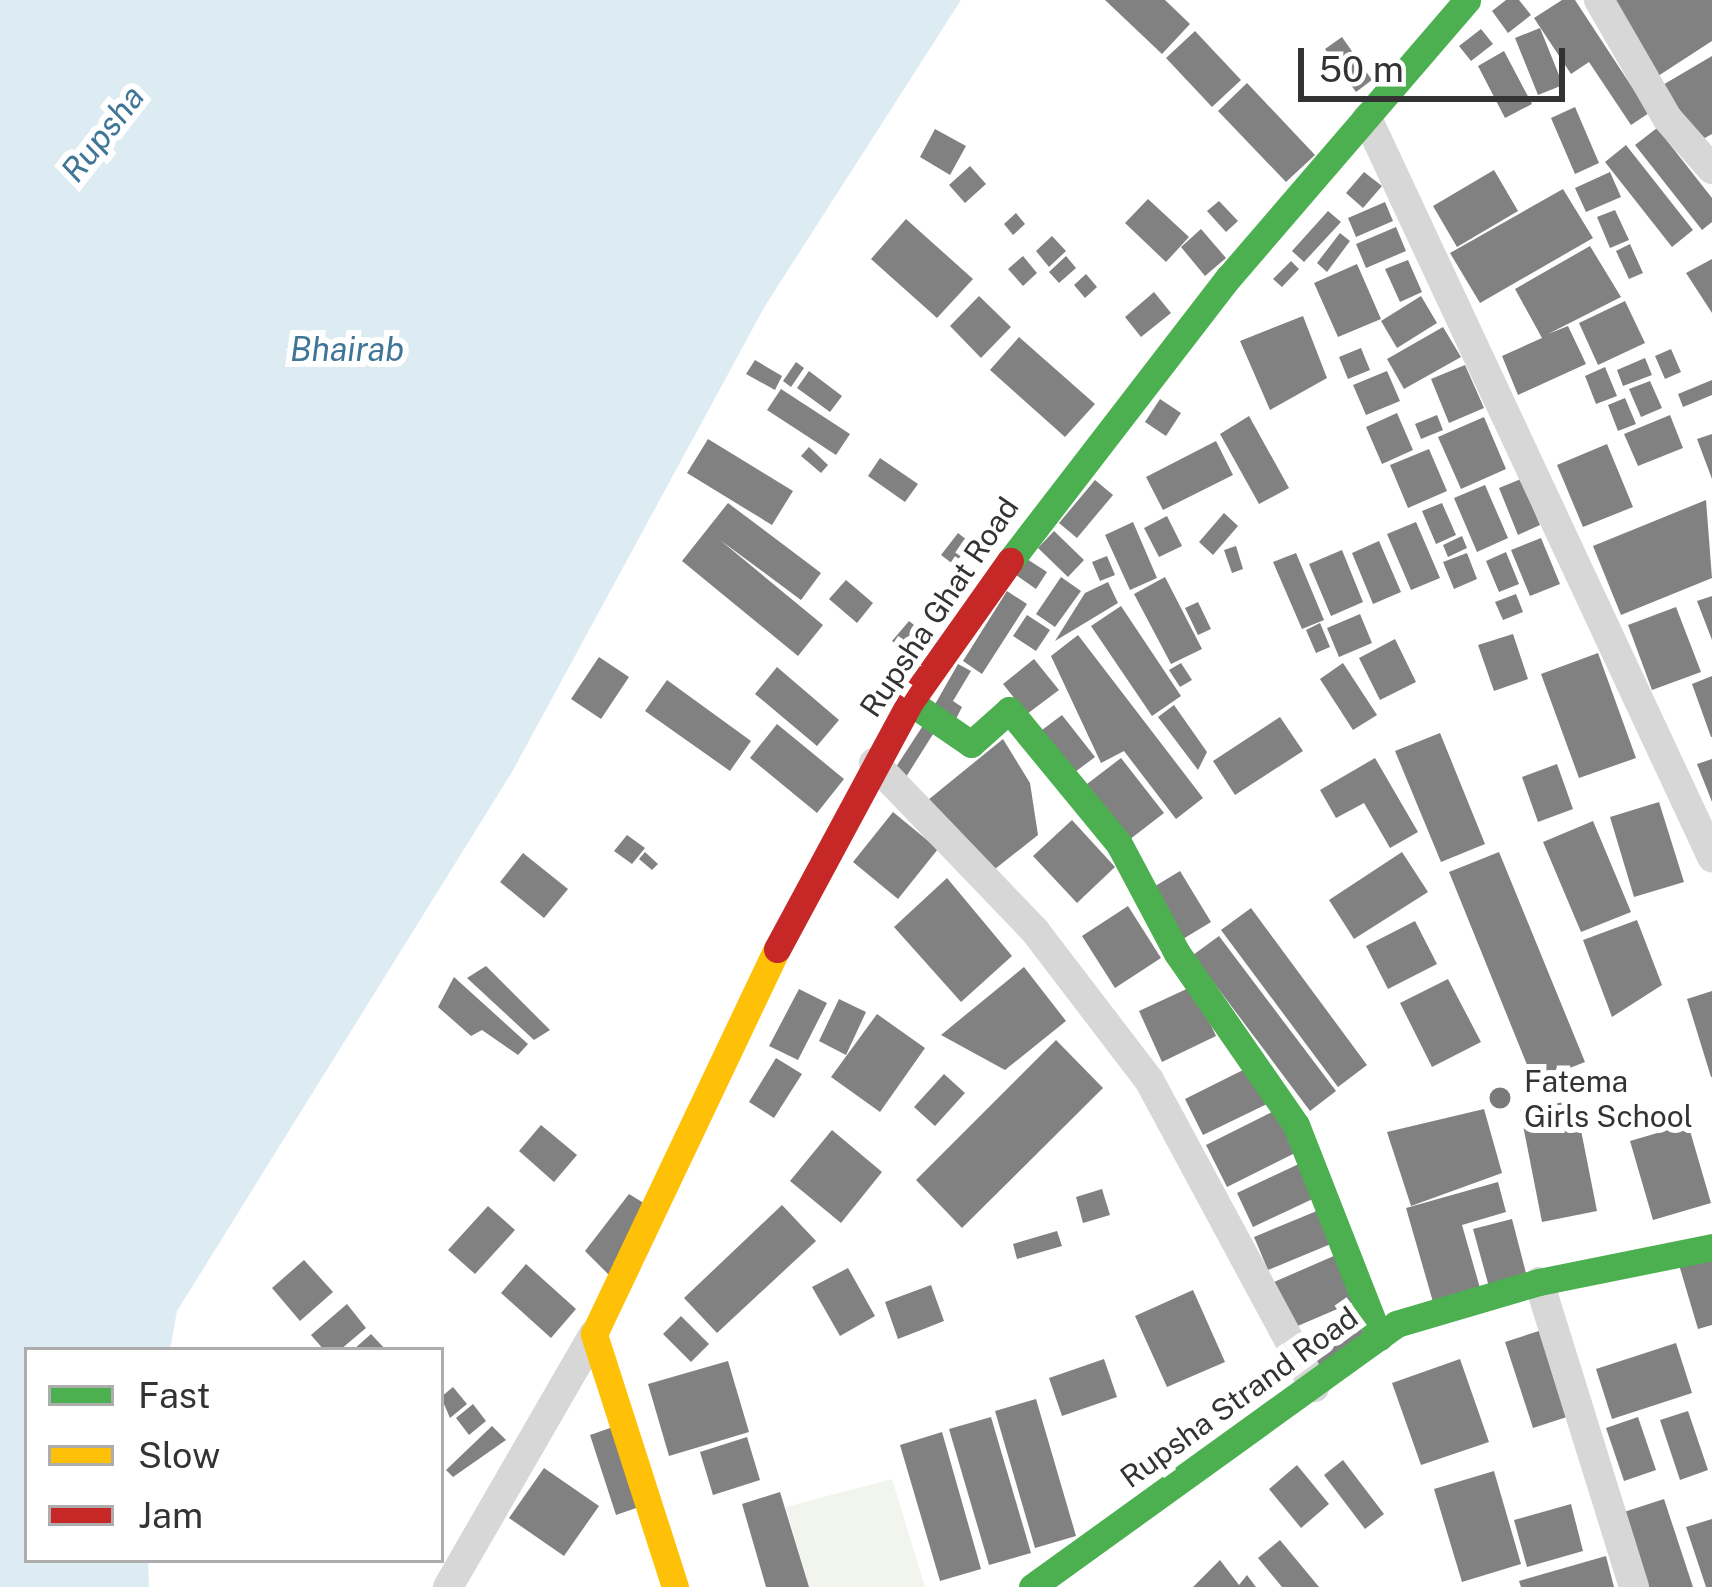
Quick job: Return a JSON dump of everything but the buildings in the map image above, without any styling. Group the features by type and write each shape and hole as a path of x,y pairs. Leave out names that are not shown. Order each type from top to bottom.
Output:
{"street":[{"name":"Rupsha Ghat Road","path":"595,1334 874,763 910,702 1045,511 1467,0"},
{"path":"1599,0 1666,118 1712,169"},
{"path":"1367,118 1712,857"},
{"path":"910,702 971,744 1009,710 1119,844 1177,953 1296,1125 1379,1336"},
{"path":"874,763 1035,931 1148,1080 1314,1387"},
{"name":"Rupsha Strand Road","path":"1032,1587 1396,1324 1539,1282 1712,1247"},
{"path":"1539,1282 1634,1587"},
{"path":"448,1587 595,1334"},
{"path":"595,1334 675,1587"}],"shaded area":[{"path":"892,1479 925,1587 809,1587 786,1507"}],"water":[{"name":"Bhairab","path":"0,0 961,0 765,306 512,772 177,1311 171,1347 24,1347 24,1563 148,1563 149,1587 0,1587"}],"traffic: fast":[{"path":"1010,561 1229,277 1467,0"},
{"path":"910,702 971,744 1009,710 1119,844 1177,953 1296,1125 1379,1337"},
{"path":"1032,1587 1396,1324 1539,1282 1712,1247"}],"traffic: slow":[{"path":"675,1587 594,1334 777,949"}],"traffic: jam":[{"path":"777,949 910,702 1010,561"}],"place":[{"name":"Fatema Girls School","path":"1500,1098"}],"water label":[{"name":"Rupsha","path":"103,134"}]}
